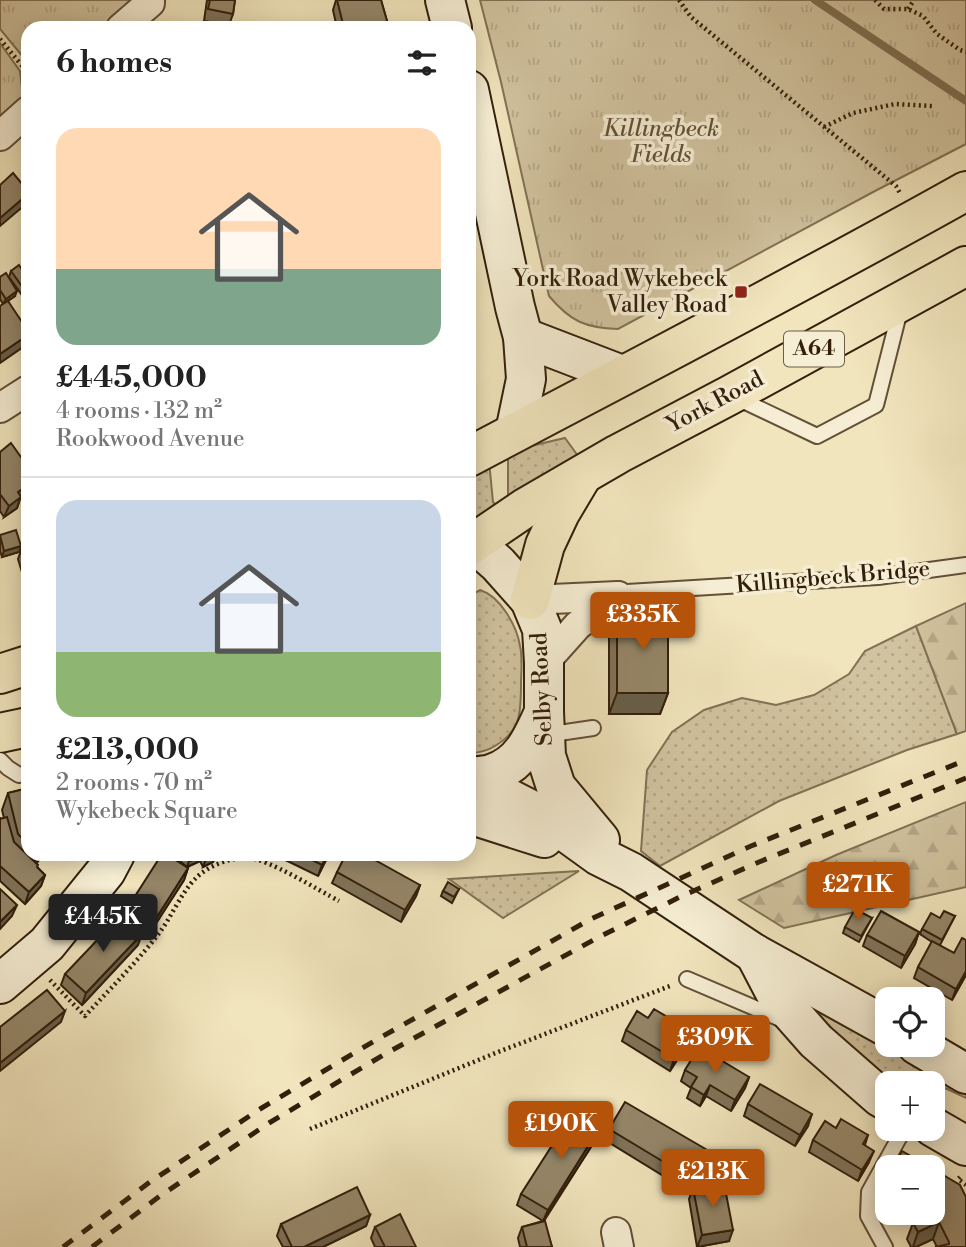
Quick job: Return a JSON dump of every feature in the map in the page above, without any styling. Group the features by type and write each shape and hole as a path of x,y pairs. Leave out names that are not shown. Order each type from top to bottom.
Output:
{"highway":[{"path":"476,453 751,309 904,199 966,191"},
{"name":"York Road","path":"476,541 583,474 966,266"},
{"path":"530,600 545,545 583,474"},
{"path":"0,674 21,667"},
{"path":"0,733 21,728"}],"main road":[{"path":"445,0 450,21"},
{"path":"476,123 523,337 527,379 515,432"},
{"path":"523,337 622,375"},
{"name":"Selby Road","path":"476,548 498,564 530,600 542,629 544,663 534,740 546,756 556,786 615,864"},
{"path":"476,776 492,774 534,740"},
{"name":"Selby Road","path":"476,781 545,817 755,954 875,1020"},
{"name":"Selby Road","path":"476,816 615,864"},
{"path":"0,984 47,944 112,861"},
{"name":"Selby Road","path":"755,954 778,998 816,1041 875,1093"},
{"path":"937,1057 966,1074"},
{"path":"945,1134 966,1146"}],"street":[{"path":"129,21 150,3 150,0"},
{"path":"0,136 21,117"},
{"path":"0,408 21,394"},
{"name":"Killingbeck Bridge","path":"530,600 618,596"},
{"name":"Killingbeck Bridge","path":"544,663 578,625 618,596"}],"lane":[{"path":"730,395 817,436 876,405 902,302"},
{"name":"Killingbeck Bridge","path":"618,596 627,592 878,577 966,565"},
{"path":"534,740 593,728"},
{"path":"0,760 21,775"},
{"path":"687,979 805,1029"},
{"path":"885,1247 868,1216 869,1192 897,1141"}],"path":[{"path":"679,0 691,18 896,187 904,199"},
{"path":"874,0 884,9 908,9 923,16 937,34 966,52"},
{"path":"908,9 914,0"},
{"path":"0,38 21,64"},
{"path":"824,127 853,113 895,104 932,106"},
{"path":"29,959 85,1016 160,932 195,878 228,861"},
{"path":"260,861 340,901"},
{"path":"310,1129 687,979"}],"green space":[{"path":"0,0 150,0 128,21 21,21 21,54 0,29"},
{"name":"Killingbeck Fields","path":"480,0 966,0 966,144 618,329 587,325 564,312 549,296"},
{"path":"0,43 20,71 21,118 0,136"},
{"path":"565,438 578,456 511,500 508,494 508,455 518,449"},
{"path":"489,461 493,502 498,507 476,519 476,468"},
{"path":"480,590 494,598 515,630 521,655 521,703 518,720 510,734 492,748 476,752 476,592"},
{"path":"966,603 966,731 957,734 916,626"},
{"path":"916,626 957,734 907,750 779,801 660,866 641,851 647,770 672,732 704,710 742,698 776,705 814,695 849,674 865,651"},
{"path":"966,802 966,887 784,928 739,900 836,855"},
{"path":"579,871 503,918 449,879"},
{"path":"820,1009 875,1038 875,1057 908,1057 932,1071 875,1071 843,1047 815,1011"},
{"path":"945,1079 966,1091 966,1098 947,1089"}],"building":[{"path":"210,0 235,0 233,14 208,9"},
{"path":"337,0 381,0 387,21 342,21"},
{"path":"13,173 21,183 21,200 0,218 0,185"},
{"path":"19,265 21,285 11,271"},
{"path":"6,273 17,291 6,299 0,290 0,277"},
{"path":"8,301 21,320 21,340 0,354 0,306"},
{"path":"11,443 21,457 21,490 18,492 21,497 9,506 0,494 0,452"},
{"path":"16,530 21,546 4,551 0,535"},
{"path":"668,611 668,693 617,693 617,612"},
{"path":"21,790 21,837 18,834 8,793"},
{"path":"7,817 14,842 21,849 21,861 34,861 45,875 29,892 0,866 0,819"},
{"path":"158,861 177,861 188,868 155,920 130,904"},
{"path":"342,861 377,861 420,885 405,910 337,872"},
{"path":"448,882 459,889 454,897 443,891"},
{"path":"0,889 17,905 0,922"},
{"path":"855,909 872,918 861,936 845,927"},
{"path":"881,911 919,932 905,956 867,935"},
{"path":"944,911 955,916 942,940 922,929 931,913 940,918"},
{"path":"121,915 142,934 86,993 65,974"},
{"path":"962,938 966,940 966,971 956,989 918,967 932,941 954,953"},
{"path":"47,990 65,1011 0,1063 0,1027"},
{"path":"654,1009 681,1025 675,1034 686,1040 674,1059 626,1030 637,1011 648,1018"},
{"path":"699,1047 749,1077 735,1100 710,1085 704,1095 691,1087 697,1077 685,1070"},
{"path":"760,1084 812,1114 800,1135 748,1104"},
{"path":"625,1102 709,1151 692,1179 609,1129"},
{"path":"574,1111 600,1127 548,1210 521,1194"},
{"path":"841,1119 868,1135 863,1144 874,1151 862,1170 813,1140 825,1121 836,1128"},
{"path":"945,1176 960,1185 966,1197 966,1247 935,1247 949,1242 940,1225 945,1225"},
{"path":"724,1183 733,1230 702,1235 693,1188"},
{"path":"357,1187 370,1215 304,1247 292,1247 281,1224"},
{"path":"400,1214 416,1247 385,1247 375,1227"},
{"path":"545,1221 552,1247 527,1247 522,1227"},
{"path":"914,1225 933,1225 918,1232"}],"waterway":[{"path":"815,0 966,101"}],"railway":[{"path":"63,1247 150,1182 260,1109 591,919 751,846 966,760"},
{"path":"92,1247 160,1196 269,1123 385,1054 599,937 759,862 966,778"}],"place":[{"name":"York Road Wykebeck Valley Road","path":"741,292"}]}
